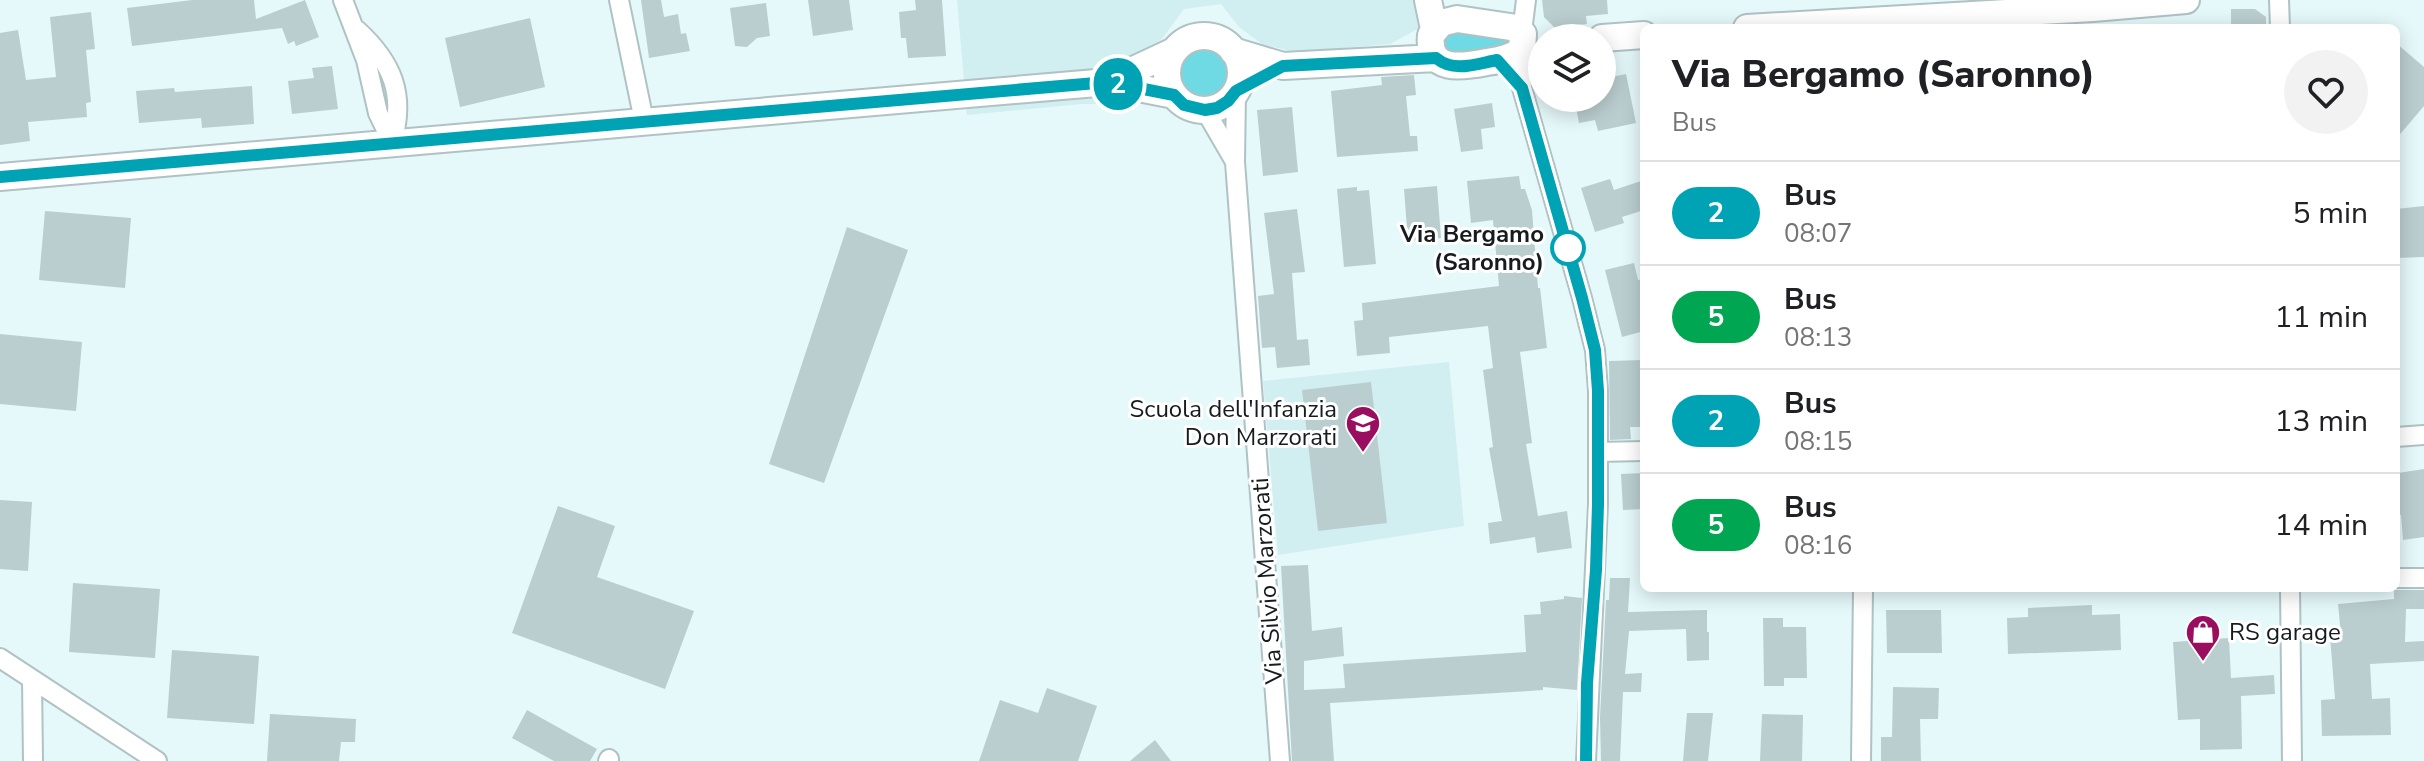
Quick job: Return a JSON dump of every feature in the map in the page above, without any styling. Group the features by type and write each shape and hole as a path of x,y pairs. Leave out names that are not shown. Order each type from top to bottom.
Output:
{"street":[{"path":"343,0 352,25 380,51 394,84 397,117 392,142"},
{"path":"619,0 644,121"},
{"path":"1428,0 1434,41 1444,64 1458,67 1517,39"},
{"path":"1458,0 1517,39"},
{"path":"1518,0 1517,39 1522,88 1595,350 1598,452 1596,570 1587,683 1586,761"},
{"path":"1517,39 1526,0"},
{"path":"1816,24 2186,0"},
{"path":"2279,0 2280,24"},
{"path":"1233,51 1283,66 1370,60 1434,41 1448,20 1517,39"},
{"path":"1616,37 1640,35"},
{"path":"1108,82 1174,51 1192,38 1203,36 1225,43 1233,51 1241,71 1236,91"},
{"path":"1174,51 1167,71 1174,95 1184,105 1205,110 1217,108 1236,91 1283,66"},
{"path":"0,177 1108,82 1174,95"},
{"name":"Via Silvio Marzorati","path":"1236,91 1235,162 1280,761"},
{"name":"Via Silvio Marzorati","path":"1205,110 1235,162"},
{"path":"2400,437 2424,435"},
{"path":"1598,452 1640,451"},
{"path":"2400,578 2424,578"},
{"path":"1861,761 1863,592"},
{"path":"2290,592 2292,761"},
{"path":"0,658 157,761"},
{"path":"32,679 33,761"}],"shaded area":[{"path":"957,0 1438,0 1423,26 1390,44 1295,52 1262,44 1239,27 1221,4 1184,9 1162,39 1125,60 1129,104 1081,104 967,115"},
{"path":"1497,27 1512,41 1507,51 1443,55 1442,30"},
{"path":"1201,47 1220,55 1228,74 1220,93 1201,101 1182,93 1174,74 1182,55"},
{"name":"Scuola dell'Infanzia Don Marzorati","path":"1449,362 1464,526 1278,555 1263,381"}],"building":[{"path":"192,0 254,0 256,19 305,0 319,37 296,46 294,41 288,44 282,28 132,46 127,8"},
{"path":"641,0 661,0 664,17 678,14 681,34 686,33 690,51 649,58"},
{"path":"808,0 849,0 853,30 813,36"},
{"path":"915,0 942,0 946,56 908,58 906,38 901,38 899,12 916,10"},
{"path":"1542,0 1607,0 1608,14 1586,16 1587,24 1551,24 1544,17"},
{"path":"766,3 770,36 757,38 747,47 735,46 730,8"},
{"path":"2231,9 2255,9 2266,17 2266,24 2231,24"},
{"path":"91,12 95,49 86,50 91,102 86,103 87,117 28,122 30,141 0,145 0,33 18,30 26,80 56,77 50,17"},
{"path":"530,18 545,87 460,107 445,38"},
{"path":"2400,46 2424,67 2424,106 2400,134"},
{"path":"332,66 338,109 292,114 288,81 314,78 312,68"},
{"path":"1626,74 1636,123 1598,131 1595,120 1579,123 1577,112 1616,112 1616,76"},
{"path":"1414,75 1416,95 1406,96 1410,136 1417,136 1418,151 1337,157 1331,91 1382,85 1381,77"},
{"path":"252,86 254,124 202,128 201,118 139,123 136,91 174,88 175,92"},
{"path":"1492,103 1495,127 1481,129 1483,149 1461,152 1454,109"},
{"path":"1292,107 1298,172 1263,176 1257,110"},
{"path":"1519,176 1521,189 1525,189 1532,210 1538,288 1547,348 1520,352 1532,443 1526,444 1538,516 1567,511 1572,548 1537,553 1535,537 1490,544 1488,523 1502,521 1489,448 1493,447 1483,370 1493,368 1488,326 1389,337 1390,353 1357,356 1354,321 1363,320 1362,303 1499,286 1493,220 1471,223 1467,181"},
{"path":"1610,179 1614,190 1640,181 1640,211 1622,217 1624,223 1595,232 1581,188"},
{"path":"1437,186 1441,238 1408,241 1404,189"},
{"path":"1357,187 1357,191 1369,190 1376,264 1344,267 1337,189"},
{"path":"2424,206 2424,257 2400,258 2400,209"},
{"path":"1297,209 1305,272 1292,273 1297,340 1308,339 1310,365 1277,368 1275,347 1262,348 1258,296 1274,294 1264,213"},
{"path":"45,211 131,218 125,288 39,280"},
{"path":"847,227 908,250 824,483 769,464"},
{"path":"1634,263 1640,280 1640,332 1622,337 1605,270"},
{"path":"0,334 82,342 76,411 0,404"},
{"path":"1640,360 1640,427 1630,427 1631,439 1610,440 1609,361"},
{"path":"1371,382 1387,523 1318,531 1302,390"},
{"path":"2424,469 2424,537 2403,540 2400,473"},
{"path":"1640,473 1640,509 1623,510 1621,474"},
{"path":"0,500 32,502 28,571 0,569"},
{"path":"558,506 615,526 597,577 694,611 665,689 512,633"},
{"path":"1308,565 1312,631 1342,627 1344,656 1304,661 1304,690 1345,688 1343,664 1526,652 1524,615 1541,614 1540,602 1564,599 1564,596 1582,598 1577,690 1543,687 1543,690 1330,703 1334,761 1292,761 1281,566"},
{"path":"1610,578 1630,578 1628,612 1707,610 1709,632 1709,660 1687,661 1686,629 1629,631 1625,674 1642,673 1641,692 1623,692 1620,761 1601,761 1600,717 1606,600 1609,600"},
{"path":"73,583 160,589 155,658 69,652"},
{"path":"2400,590 2424,590 2424,609 2406,609 2405,642 2424,641 2424,661 2370,664 2372,699 2390,698 2391,735 2322,736 2321,700 2335,699 2330,636 2341,635 2338,604 2394,599 2394,592"},
{"path":"2092,605 2092,615 2120,614 2121,650 2008,654 2007,618 2028,617 2028,608"},
{"path":"1886,610 1941,610 1942,653 1887,653"},
{"path":"1763,618 1783,618 1783,627 1806,627 1807,678 1784,678 1784,686 1764,686"},
{"path":"2229,638 2231,678 2274,675 2275,694 2241,696 2242,749 2200,750 2200,719 2178,720 2173,642"},
{"path":"172,650 259,656 254,724 167,718"},
{"path":"1893,687 1939,688 1938,719 1920,719 1921,761 1881,761 1881,737 1892,737"},
{"path":"1047,688 1097,706 1078,761 979,761 1000,700 1038,713"},
{"path":"527,710 597,749 590,761 554,761 512,738"},
{"path":"1687,713 1713,713 1708,761 1683,761"},
{"path":"270,714 356,719 355,742 341,742 339,761 267,761"},
{"path":"1762,714 1803,715 1802,761 1760,761"},
{"path":"1155,740 1171,761 1130,761"}],"bus line":[{"name":"2","path":"0,177 1108,82 1174,95 1184,105 1205,110 1217,108 1236,91 1283,66 1436,58 1444,64 1458,67 1497,60 1522,88 1595,350 1598,504 1587,683 1586,761"}],"place":[{"name":"Via Bergamo (Saronno)","path":"1568,248"},
{"name":"Scuola dell'Infanzia Don Marzorati","path":"1363,454"},
{"name":"RS garage","path":"2203,663"}]}
